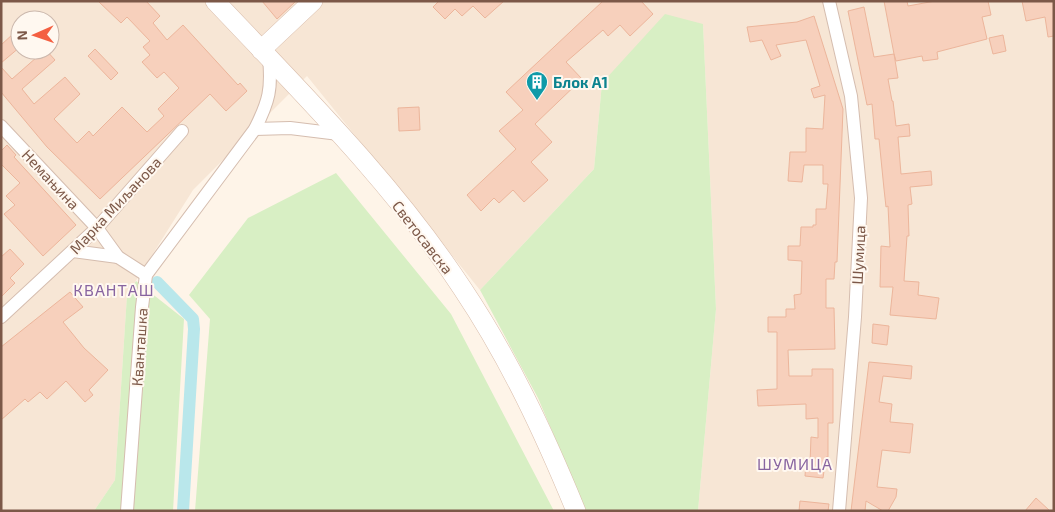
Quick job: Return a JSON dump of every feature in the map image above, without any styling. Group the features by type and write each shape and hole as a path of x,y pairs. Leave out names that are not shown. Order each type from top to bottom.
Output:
{"main road":[{"name":"Светосавска","path":"215,1 339,134 422,232 483,320 532,410 576,511"},
{"path":"265,54 313,1"}],"street":[{"name":"Шумица","path":"830,1 851,96 861,198 839,511"},
{"path":"146,274 255,129 266,107 272,82 265,54"},
{"name":"Немањина","path":"1,126 98,228 118,256 146,274"},
{"path":"255,129 290,128 339,134"},
{"name":"Марка Миљанова","path":"1,318 98,228 182,131"},
{"name":"Немањина","path":"73,251 118,256"},
{"name":"Кванташка","path":"127,511 146,274"}],"shaded area":[{"path":"1,1 1054,1 1054,511 698,511 716,309 703,24 602,83 594,169 480,290 307,76 193,190 127,295 115,480 94,511 1,511"}],"green space":[{"path":"665,14 703,24 716,309 698,511 586,511 538,398 480,290 594,169 602,83"},
{"path":"336,173 451,314 554,511 195,511 210,319 189,295 248,218"},
{"path":"136,281 184,319 173,511 94,511 115,480 127,295"}],"building":[{"path":"98,1 146,1 160,16 153,23 167,40 183,25 238,85 240,83 247,91 226,111 210,94 100,199 47,147 1,92 1,67 12,79 34,60 55,60 22,89 34,104 65,77 80,94 54,119 77,143 89,131 93,136 122,107 147,132 164,116 158,109 179,88 164,72 157,78 142,62 150,55 143,47 150,41 127,17 121,23"},
{"path":"262,1 296,1 277,19"},
{"path":"439,1 504,1 485,18 473,6 462,16 455,9 445,19 433,7"},
{"name":"Блок А1","path":"603,1 641,1 653,14 630,36 620,25 608,36 603,30 566,62 582,79 535,124 552,142 531,162 548,180 524,202 513,190 499,203 494,198 481,211 467,195 516,149 499,131 523,110 506,92"},
{"path":"884,1 907,1 908,6 935,1 988,1 991,15 982,17 987,39 937,52 938,59 923,61 922,56 896,61"},
{"path":"1022,1 1054,1 1054,36 1048,37 1045,17 1026,21"},
{"path":"864,7 874,57 894,54 898,78 888,79 896,126 909,124 910,136 898,137 901,174 931,171 932,185 910,187 912,204 908,205 909,236 907,236 904,281 919,282 918,295 939,298 936,319 890,315 893,287 880,287 881,246 890,247 888,206 886,207 879,139 875,139 872,104 867,105 848,11"},
{"path":"814,16 843,109 837,262 835,262 834,279 826,279 826,308 834,308 835,349 788,350 789,376 812,376 812,369 833,369 833,423 828,423 828,457 826,457 823,478 805,476 806,462 810,463 811,437 818,438 818,418 806,419 806,404 758,406 757,390 777,389 777,332 768,332 768,317 786,317 786,309 795,309 794,295 801,294 802,261 788,260 788,246 800,246 801,227 813,227 813,225 816,225 816,209 826,209 828,184 823,184 823,165 804,165 802,182 788,181 790,152 806,152 806,128 823,129 825,95 814,98 811,89 820,86 806,40 776,45 781,56 771,60 762,40 750,42 747,27 797,22"},
{"path":"1003,35 1006,51 993,54 989,38"},
{"path":"10,37 10,55 1,63 1,45"},
{"path":"95,49 118,73 111,80 88,56"},
{"path":"419,107 420,130 399,131 398,108"},
{"path":"7,145 16,155 14,157 76,225 43,256 4,214 15,205 6,196 20,183 1,164 1,151"},
{"path":"10,249 24,264 10,278 15,283 1,297 1,257"},
{"path":"70,292 83,307 63,322 84,348 108,370 89,390 93,395 85,402 66,381 47,399 40,392 28,402 25,399 1,420 1,347"},
{"path":"873,324 889,326 887,345 872,343"},
{"path":"869,362 912,366 911,379 883,376 879,402 892,404 890,422 913,424 910,453 882,450 877,487 897,489 896,497 888,511 883,511 866,501 865,511 851,511"},
{"path":"1036,498 1050,511 1025,511"},
{"path":"800,501 829,504 828,511 799,511"}],"waterway":[{"path":"157,282 193,319 194,329 183,511"}],"place":[{"name":"Блок А1","path":"537,101"}],"district":[{"name":"КВАНТАШ","path":"114,289"},
{"name":"ШУМИЦА","path":"795,463"}]}
